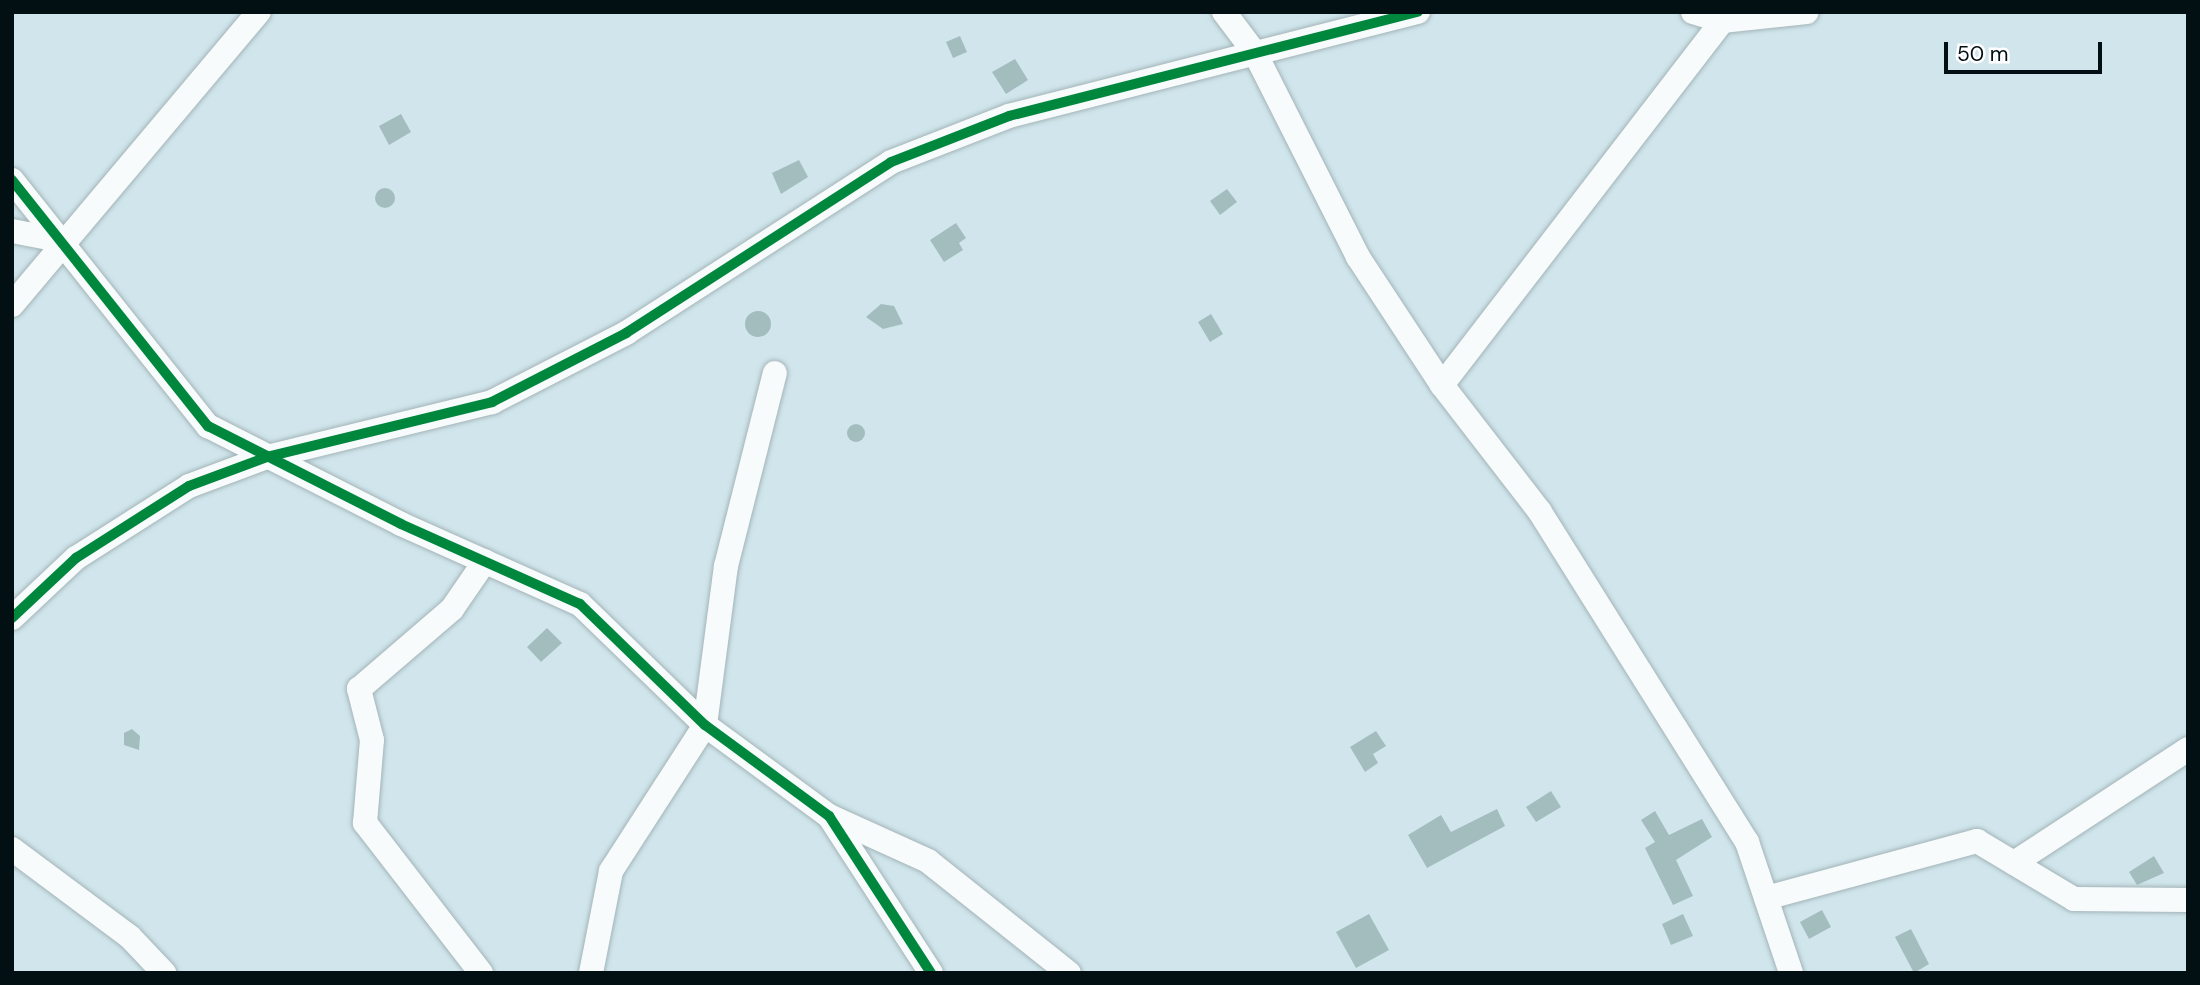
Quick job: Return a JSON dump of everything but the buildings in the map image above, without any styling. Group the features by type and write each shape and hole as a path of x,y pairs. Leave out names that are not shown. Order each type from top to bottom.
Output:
{"street":[{"path":"12,305 259,12"},
{"path":"1224,12 1255,53 1358,257 1442,385 1548,524 1746,842 1791,973"},
{"path":"12,618 76,558 178,493 267,457 492,402 626,333 891,162 1009,116 1418,12"},
{"path":"1693,12 1722,21 1807,12"},
{"path":"1442,385 1722,21"},
{"path":"12,180 64,241 208,426 267,457 580,604 705,725 829,816 928,861 1069,973"},
{"path":"12,231 64,241"},
{"path":"591,973 611,871 705,725 726,566 775,373"},
{"path":"481,973 365,823 372,740 359,689 452,609 485,561"},
{"path":"2014,863 2188,749"},
{"path":"829,816 931,973"},
{"path":"1766,898 1978,841 2074,899 2188,900"},
{"path":"12,849 130,937 164,973"}],"cycle path":[{"path":"12,618 76,558 189,486 267,457 492,402 626,333 891,162 1009,116 1418,12"},
{"path":"12,180 208,426 401,524 580,604 705,725 829,816 931,973"}]}
